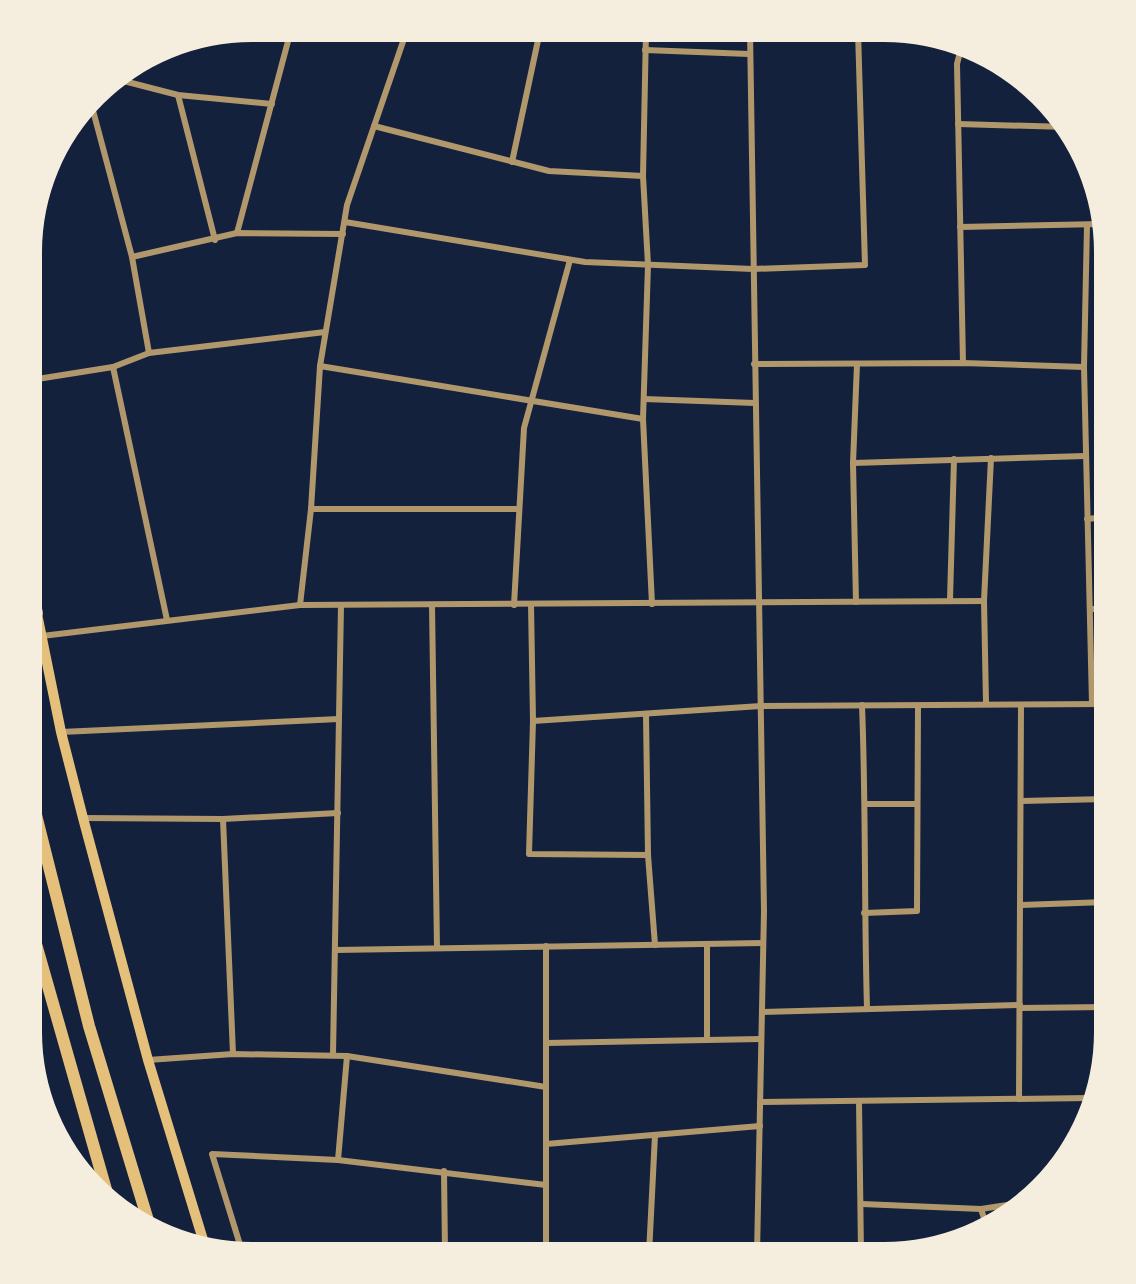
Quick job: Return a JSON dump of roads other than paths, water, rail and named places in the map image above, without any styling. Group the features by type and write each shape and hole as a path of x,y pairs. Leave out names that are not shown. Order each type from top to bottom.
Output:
{"highway":[{"path":"42,839 89,1027 146,1213"},
{"path":"42,965 103,1179"}],"main road":[{"path":"42,636 61,732 83,818 148,1060 202,1235"}],"street":[{"path":"237,233 288,42"},
{"path":"300,606 311,509 320,366 347,205 402,42"},
{"path":"512,162 538,42"},
{"path":"645,42 643,176 648,265 643,419 652,604"},
{"path":"750,42 763,943 757,1242"},
{"path":"345,222 570,260 752,269 865,265 859,42"},
{"path":"645,50 749,54"},
{"path":"959,56 963,363"},
{"path":"128,82 178,95 272,104"},
{"path":"178,95 215,240"},
{"path":"94,114 132,257 149,353"},
{"path":"958,124 1051,126"},
{"path":"374,126 549,171 643,176"},
{"path":"533,721 761,706 1092,704 1092,610 1084,367 1087,225"},
{"path":"960,227 1092,225"},
{"path":"132,257 237,233 343,234"},
{"path":"513,605 524,428 570,260"},
{"path":"42,378 113,367 149,353 325,332"},
{"path":"754,364 963,363 1084,367"},
{"path":"856,602 853,463 857,364"},
{"path":"320,366 643,419"},
{"path":"113,367 167,620"},
{"path":"644,399 755,403"},
{"path":"853,463 1086,456"},
{"path":"986,703 984,601 991,458"},
{"path":"950,600 954,459"},
{"path":"311,509 519,509"},
{"path":"1087,519 1094,518"},
{"path":"42,636 300,606 984,601"},
{"path":"531,604 533,721 529,854 648,855"},
{"path":"333,1055 341,605"},
{"path":"432,605 437,948"},
{"path":"862,705 866,804 864,913 867,1008"},
{"path":"1019,1100 1021,705"},
{"path":"864,913 917,911 919,874 915,804 918,707"},
{"path":"646,715 648,855 655,945"},
{"path":"61,732 339,719"},
{"path":"1021,801 1094,799"},
{"path":"866,804 915,804"},
{"path":"83,818 223,819 338,813"},
{"path":"223,819 233,1054"},
{"path":"1021,905 1094,902"},
{"path":"335,950 763,943"},
{"path":"707,944 707,1040"},
{"path":"546,946 547,1242"},
{"path":"762,1012 867,1008 1094,1007"},
{"path":"546,1043 761,1039"},
{"path":"148,1060 233,1054 333,1055 546,1087"},
{"path":"338,1160 347,1056"},
{"path":"760,1102 1083,1098"},
{"path":"859,1101 861,1242"},
{"path":"545,1144 760,1126"},
{"path":"650,1242 655,1135"},
{"path":"239,1242 212,1154 338,1160 546,1185"},
{"path":"444,1171 445,1242"},
{"path":"862,1204 981,1209 1001,1206"},
{"path":"981,1209 983,1216"}]}
